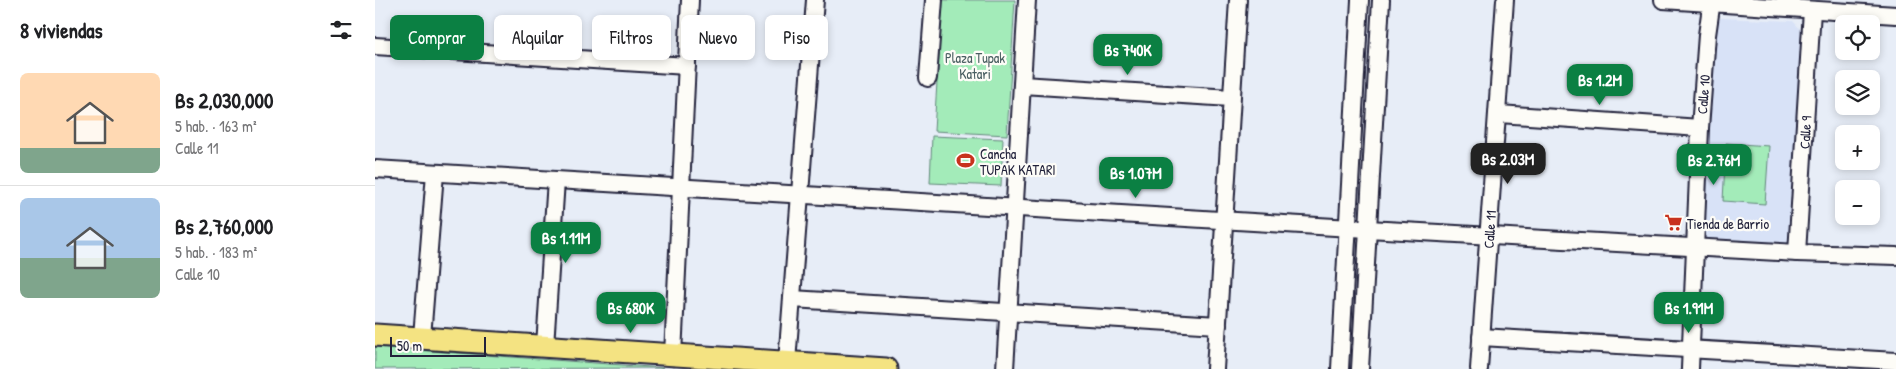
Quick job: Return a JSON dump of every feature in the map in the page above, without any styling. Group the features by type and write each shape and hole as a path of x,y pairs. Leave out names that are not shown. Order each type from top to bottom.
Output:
{"main road":[{"path":"375,334 545,346 670,362 886,369"}],"street":[{"path":"670,362 690,0"},
{"path":"788,366 815,0"},
{"path":"928,78 934,0"},
{"path":"1005,369 1027,0"},
{"path":"1215,369 1238,0"},
{"path":"1340,369 1346,228 1360,0"},
{"path":"1360,369 1381,0"},
{"name":"Calle 11","path":"1479,369 1487,235 1499,114 1505,0"},
{"path":"1663,0 1896,15"},
{"name":"Calle 10","path":"1690,369 1700,128 1707,35 1712,2"},
{"name":"Calle 9","path":"1797,253 1812,10"},
{"path":"375,46 687,66"},
{"path":"1022,85 1231,98"},
{"path":"1499,114 1700,128"},
{"path":"375,169 1346,228 1797,253 1896,256"},
{"path":"422,337 435,173"},
{"path":"545,346 556,180"},
{"path":"792,299 1008,314 1217,325"},
{"path":"1481,337 1896,361"}],"shaded area":[{"path":"1721,18 1793,21 1801,30 1790,246 1705,241 1701,236 1715,22"}],"green space":[{"name":"Plaza Tupak Katari","path":"942,0 1015,0 1007,135 934,131"},
{"name":"Cancha TUPAK KATARI","path":"932,136 1003,139 1001,186 930,183"},
{"path":"1726,143 1769,146 1765,204 1723,201"},
{"path":"375,347 663,368 375,369"}],"place":[{"name":"Cancha TUPAK KATARI","path":"966,161"},
{"name":"Tienda de Barrio","path":"1673,223"}]}
